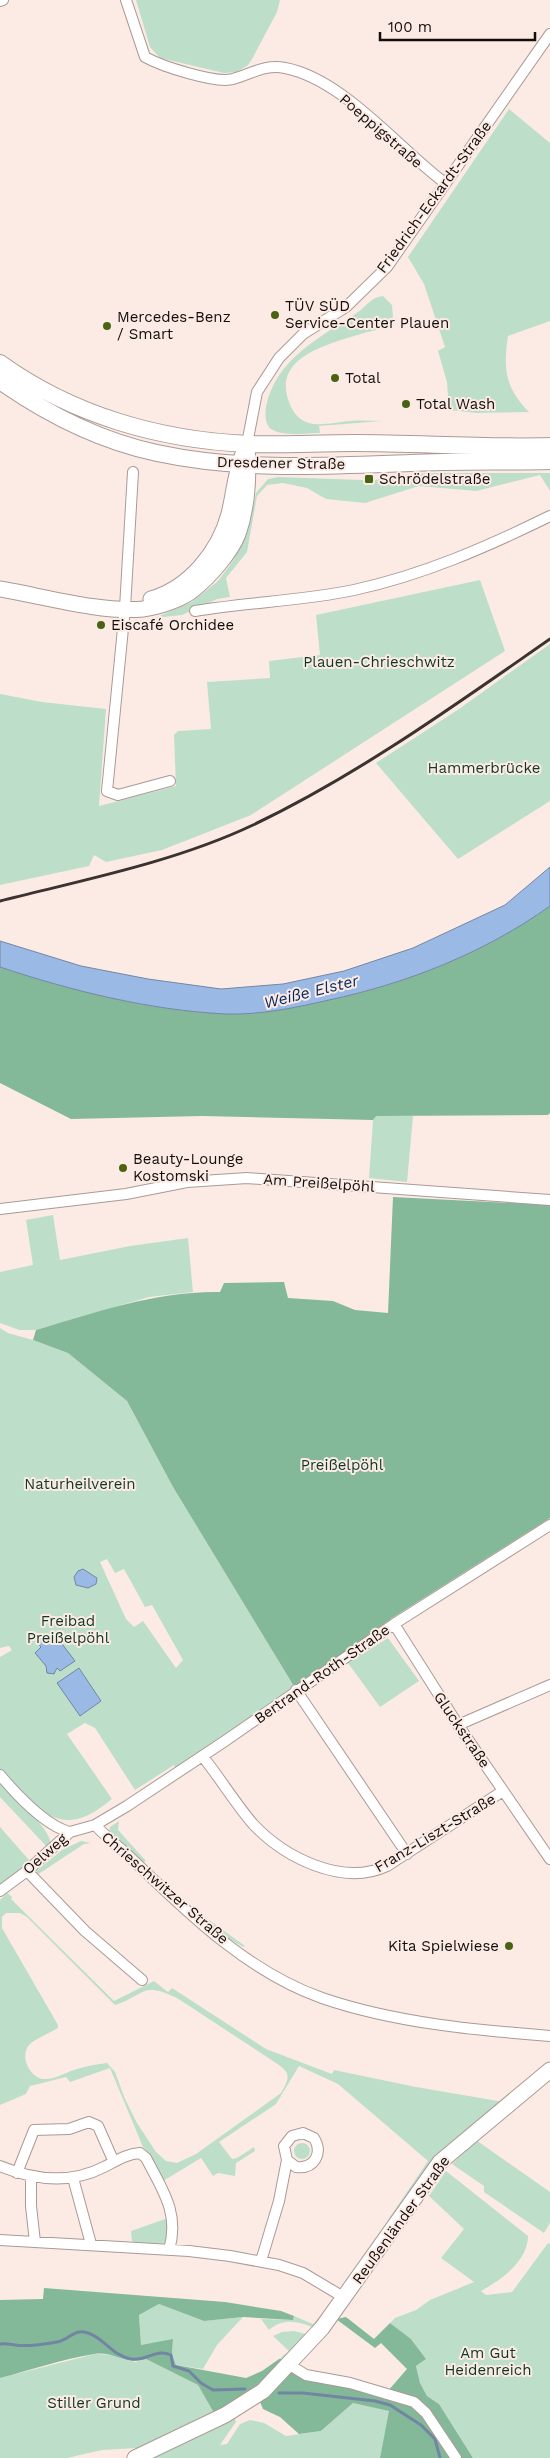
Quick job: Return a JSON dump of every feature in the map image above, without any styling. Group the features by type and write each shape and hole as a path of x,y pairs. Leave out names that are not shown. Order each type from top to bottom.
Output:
{"main road":[{"path":"0,363 57,397 113,421 149,432 187,438 247,444 353,443 550,446"},
{"name":"Dresdener Straße","path":"0,381 52,413 101,436 157,453 243,465 550,461"}],"street":[{"name":"Poeppigstraße","path":"126,0 139,44 145,57 150,60 172,68 221,80 233,79 266,67 284,67 298,72 341,95 445,183"},
{"name":"Friedrich-Eckardt-Straße","path":"247,444 257,392 279,358 303,334 346,306 387,267 550,34"},
{"path":"0,589 107,608 143,609 171,601 192,591 226,554 238,535 247,490 243,465 247,444"},
{"path":"133,472 124,608 107,791 118,795 170,781"},
{"path":"195,611 354,590 425,572 505,538 550,516"},
{"name":"Am Preißelpöhl","path":"0,1209 126,1194 187,1182 247,1178 550,1200"},
{"name":"Bertrand-Roth-Straße","path":"95,1825 203,1757 296,1690 394,1624 550,1525"},
{"name":"Gluckstraße","path":"394,1624 458,1725 549,1857"},
{"path":"458,1725 550,1685"},
{"path":"296,1690 407,1854"},
{"name":"Franz-Liszt-Straße","path":"203,1757 253,1824 288,1852 324,1868 359,1874 374,1872 407,1854 503,1790"},
{"path":"0,1775 47,1821 60,1830 70,1832"},
{"name":"Oelweg","path":"0,1891 27,1871 70,1832 95,1825"},
{"name":"Chrieschwitzer Straße","path":"95,1825 210,1932 272,1974 322,1998 379,2013 431,2023 550,2036"},
{"path":"27,1871 85,1931 142,1980"},
{"name":"Reußenländer Straße","path":"135,2458 242,2406 263,2391 322,2328 440,2162 550,2070"},
{"path":"17,2173 34,2130 69,2129 89,2122 98,2126 113,2160"},
{"path":"0,2166 31,2176 73,2178 104,2167 113,2160 137,2153 146,2158 169,2203 174,2223 170,2250"},
{"path":"261,2261 279,2201 288,2160"},
{"path":"31,2176 31,2206 36,2242"},
{"path":"73,2178 91,2244"},
{"path":"0,2240 170,2250 217,2254 261,2261 303,2273 345,2298"},
{"path":"288,2364 306,2375 350,2383 414,2402 426,2413 456,2458"}],"green space":[{"path":"136,0 280,0 277,12 248,65 237,72 224,73 160,58 150,47"},
{"path":"509,109 550,143 550,321 508,336 506,368 510,386 529,412 477,413 449,410 447,382 438,351 445,347 424,284 408,257"},
{"path":"383,296 392,305 393,317 386,326 337,341 309,353 298,361 290,372 286,384 288,399 293,410 306,422 323,424 382,421 319,426 320,433 288,434 271,429 267,422 266,407 271,390 289,362 315,340 358,312 372,300"},
{"path":"427,473 550,473 550,491 540,475 476,491 419,486 365,503 326,499 307,488 283,483 267,485 257,496 247,552 226,578 230,597 217,599 182,615 155,618 192,602 218,581 233,561 241,545 256,493 268,479 278,477 363,480 364,484 372,484 374,480"},
{"name":"Plauen-Chrieschwitz","path":"480,580 505,651 251,815 162,850 106,862 94,855 89,866 0,885 0,694 42,702 106,709 99,806 176,786 174,735 178,731 211,729 207,682 270,678 269,661 320,655 316,615"},
{"name":"Hammerbrücke","path":"550,644 550,801 458,859 376,763 459,709"},
{"path":"550,906 550,1113 548,1115 376,1116 373,1120 202,1116 71,1119 0,1083 0,967 55,984 139,1004 225,1014 264,1012 303,1006 358,993 416,975 472,952 525,923"},
{"path":"375,1116 413,1116 407,1182 369,1178 373,1120"},
{"name":"Preißelpöhl","path":"393,1197 550,1205 550,1518 392,1618 295,1688 173,1487 127,1401 68,1353 33,1340 36,1330 81,1316 173,1295 220,1292 224,1283 284,1282 288,1298 333,1301 355,1310 388,1313"},
{"path":"53,1215 60,1260 130,1246 188,1238 193,1292 149,1297 36,1330 19,1330 0,1323 0,1272 33,1265 26,1220"},
{"name":"Naturheilverein","path":"0,1328 8,1333 68,1353 127,1401 173,1487 295,1688 176,1769 174,1765 135,1790 95,1728 85,1723 67,1734 112,1799 86,1816 73,1820 61,1819 49,1815 38,1808 0,1771 0,1657 12,1650 9,1646 0,1648","holes":["107,1559 115,1573 124,1569 145,1607 152,1605 183,1660 176,1668 143,1621 134,1627 126,1619 100,1562"]},
{"path":"388,1638 419,1681 380,1707 348,1663"},
{"path":"0,1783 37,1820 49,1837 51,1844 47,1847 0,1797"},
{"path":"119,1821 118,1830 146,1861 141,1863 109,1833 110,1827"},
{"path":"0,1827 29,1860 29,1864 0,1888"},
{"path":"81,1841 91,1843 84,1844 37,1875 34,1873 62,1850"},
{"path":"7,1893 12,1897 11,1899 114,2001 154,1981 168,1992 172,1988 266,2049 332,2074 334,2070 416,2087 504,2102 467,2129 447,2148 404,2203 388,2220 428,2161 338,2084 299,2066 276,2104 219,2142 232,2159 237,2158 254,2147 255,2151 236,2163 235,2176 218,2173 213,2176 201,2158 163,2181 149,2153 143,2147 110,2068 70,2082 66,2077 30,2086 26,2094 0,2105 0,1900","holes":["6,1913 20,1913 27,1917 115,2005 144,1991 150,1990 165,1993 177,1998 276,2063 285,2070 288,2077 281,2093 196,2154 177,2163 166,2161 156,2152 137,2123 125,2099 115,2072 107,2063 73,2070 47,2079 41,2079 36,2076 31,2072 26,2060 27,2048 34,2041 58,2028 58,2025 2,1928 2,1917"]},
{"path":"193,1908 245,1946 243,1947 224,1935 194,1911"},
{"path":"476,2140 550,2192 550,2223 544,2233 484,2192 484,2186 452,2164"},
{"path":"299,2143 305,2143 310,2148 308,2157 299,2159 294,2154 294,2148"},
{"name":"Am Gut Heidenreich","path":"446,2171 528,2236 523,2254 512,2269 481,2291 486,2295 512,2292 548,2243 550,2244 550,2458 473,2458 439,2404 427,2396 420,2383 416,2366 426,2359 411,2339 390,2323 395,2318 416,2310 430,2300 474,2282 441,2258 464,2229 429,2196"},
{"path":"168,2218 168,2238 164,2243 137,2244 132,2241 131,2231"},
{"path":"44,2288 225,2302 281,2311 294,2316 293,2320 243,2317 204,2321 159,2304 139,2315 141,2345 173,2339 172,2355 176,2365 246,2378 262,2371 279,2359 283,2359 292,2372 387,2392 407,2369 381,2343 375,2348 336,2319 346,2317 374,2339 390,2323 411,2339 426,2359 416,2366 420,2383 427,2396 439,2404 473,2458 380,2458 389,2411 353,2403 321,2431 299,2434 280,2417 263,2409 258,2397 248,2391 214,2413 198,2385 146,2359 132,2360 108,2354 94,2354 0,2378 0,2300 43,2299"},
{"path":"159,2304 204,2321 243,2317 217,2345 203,2369 176,2365 172,2355 173,2340 141,2345 139,2315"},
{"path":"323,2312 312,2327 301,2323 285,2322 269,2330 261,2319 293,2320 294,2316 313,2324"},
{"path":"294,2331 306,2334 291,2353 279,2359 289,2351 273,2336 282,2332"},
{"name":"Stiller Grund","path":"95,2354 116,2355 135,2362 146,2359 198,2385 214,2413 138,2448 102,2450 67,2458 0,2458 0,2378"},
{"path":"353,2403 390,2411 380,2458 151,2458 235,2418 236,2422 220,2445 227,2444 240,2424 250,2420 264,2423 286,2436 321,2431"}],"water":[{"name":"Weiße Elster","path":"550,867 550,906 499,938 444,964 388,985 290,1008 264,1012 225,1014 139,1004 55,984 0,967 0,941 81,966 148,979 221,989 283,984 344,971 413,948 505,905"},
{"path":"83,1569 97,1578 96,1584 88,1588 76,1585 74,1577 78,1571"},
{"path":"47,1635 51,1640 56,1636 75,1661 60,1671 57,1668 54,1674 47,1673 46,1666 35,1653 41,1647 37,1642"},
{"path":"79,1668 101,1701 80,1716 57,1683"}],"waterway":[{"path":"0,2344 20,2346 47,2344 61,2341 75,2333 83,2332 94,2335 114,2351 131,2359 141,2359 160,2353 171,2355 173,2366 189,2371 201,2383 213,2390 245,2389"},
{"path":"279,2393 303,2393 375,2401 390,2405 421,2425 435,2439 440,2458"}],"railway":[{"path":"0,901 161,860 192,850 253,825 368,762 442,714 550,639"}],"place":[{"name":"TÜV SÜD Service-Center Plauen","path":"275,315"},
{"name":"Mercedes-Benz / Smart","path":"107,326"},
{"name":"Total","path":"335,378"},
{"name":"Total Wash","path":"406,404"},
{"name":"Schrödelstraße","path":"369,479"},
{"name":"Eiscafé Orchidee","path":"101,625"},
{"name":"Beauty-Lounge Kostomski","path":"123,1168"},
{"name":"Kita Spielwiese","path":"509,1946"}],"park label":[{"name":"Freibad Preißelpöhl","path":"68,1630"}]}
